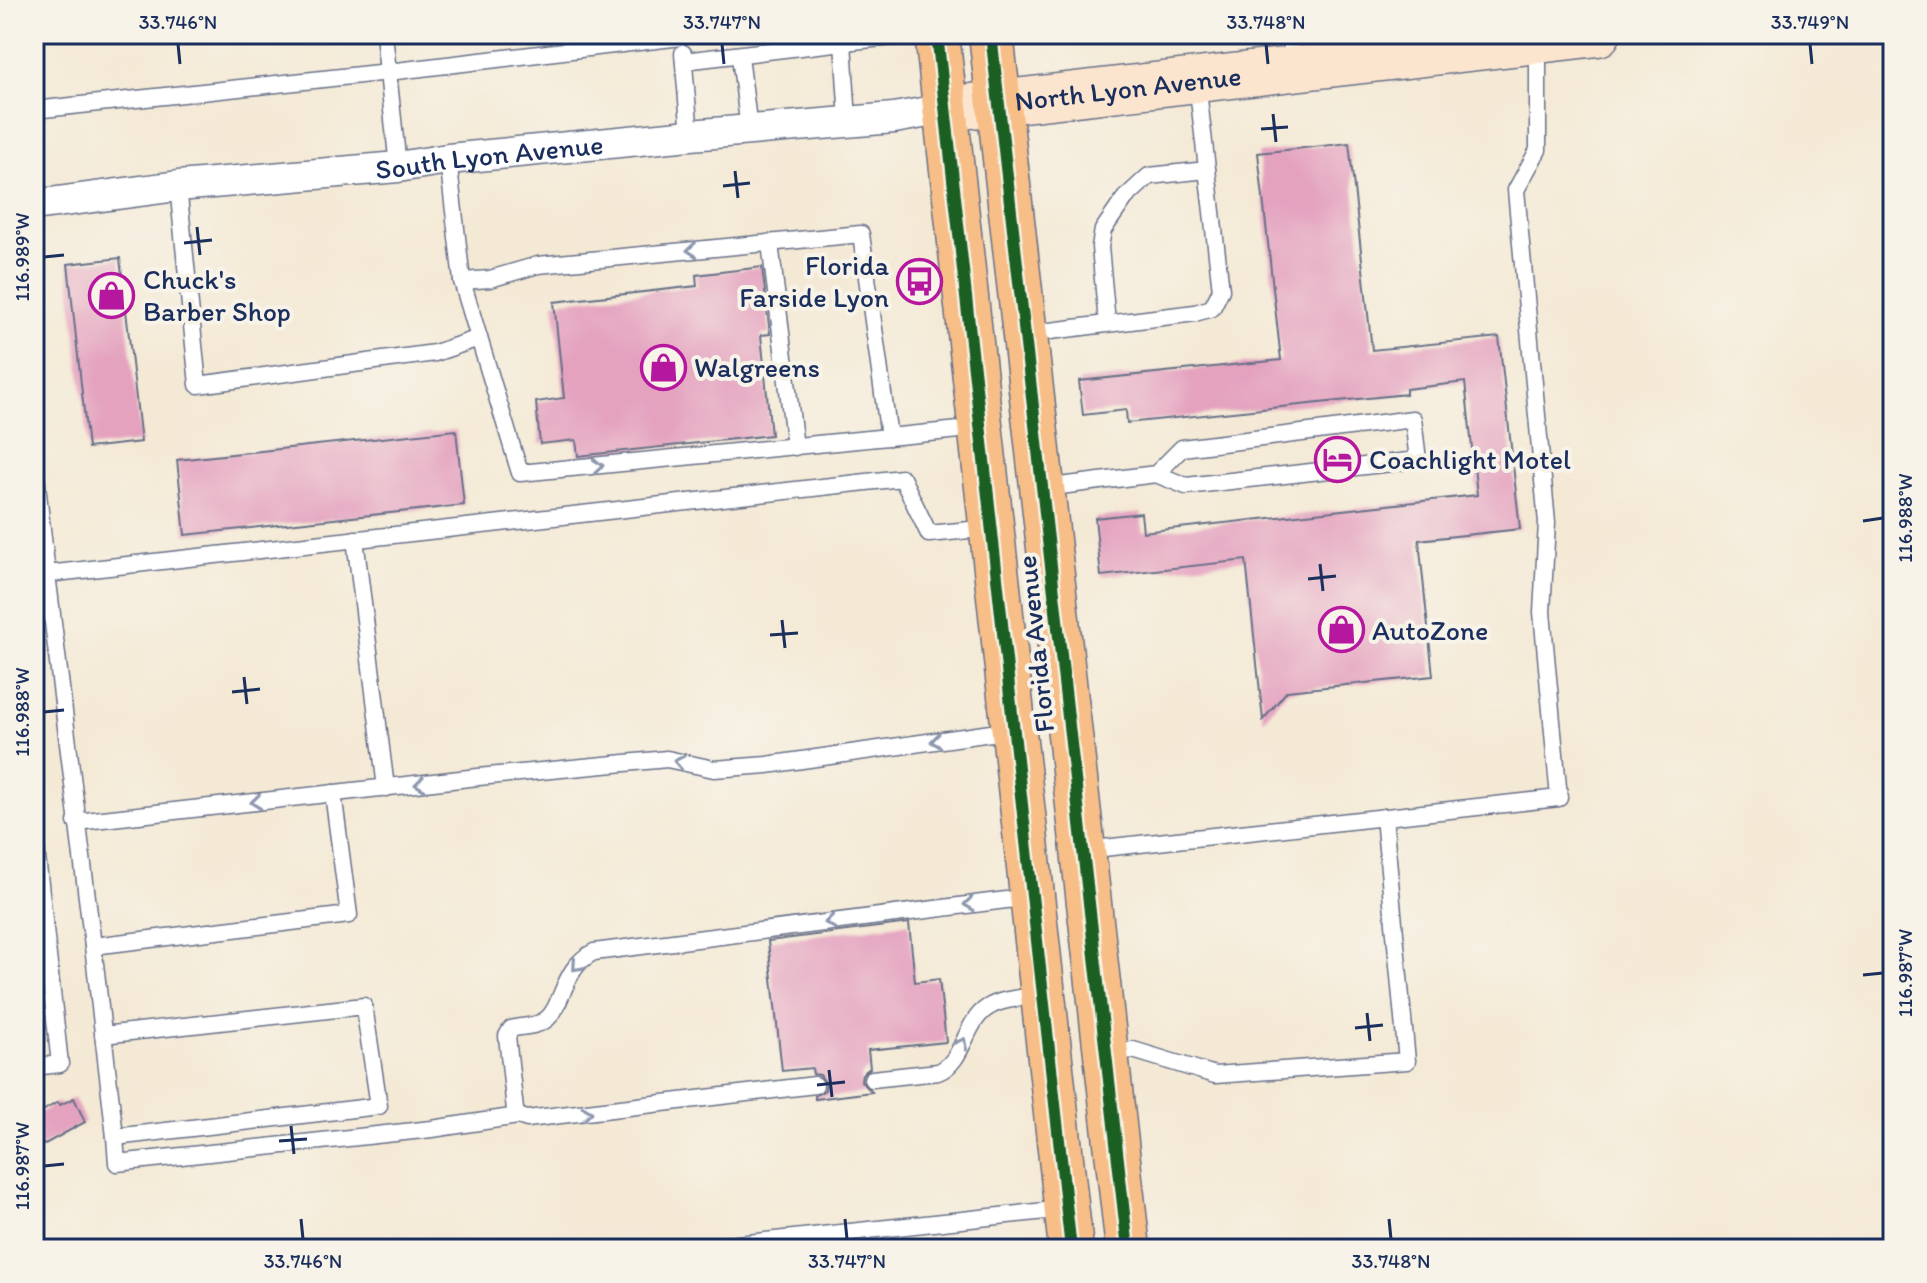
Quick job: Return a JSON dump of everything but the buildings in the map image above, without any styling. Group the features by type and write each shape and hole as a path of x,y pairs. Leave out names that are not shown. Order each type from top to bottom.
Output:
{"main road":[{"name":"Florida Avenue","path":"991,34 1128,1249"},
{"name":"Florida Avenue","path":"915,35 945,109 1068,1229"},
{"path":"1032,897 1069,1028 1097,1249"}],"street":[{"name":"North Lyon Avenue","path":"945,109 1197,80 1292,51 1538,41 1598,34"},
{"name":"South Lyon Avenue","path":"34,205 178,186 894,118 945,109"}],"lane":[{"path":"384,34 398,167"},
{"path":"684,61 740,56 843,38 922,34"},
{"path":"34,110 388,72 681,36 690,135"},
{"path":"843,38 848,121"},
{"path":"1083,850 1559,798 1542,612 1547,523 1516,190 1538,150 1538,41"},
{"path":"740,56 749,130"},
{"path":"1025,335 1195,313 1212,308 1221,290 1197,80"},
{"path":"448,159 462,281 520,473 980,427"},
{"path":"1107,323 1100,247 1103,230 1125,198 1149,176 1207,170"},
{"path":"178,186 198,385 435,353 479,338"},
{"path":"462,281 490,279 538,265 861,234 889,437"},
{"path":"770,243 795,447"},
{"path":"1042,489 1156,474 1186,486 1418,460 1413,419 1182,448 1156,474"},
{"path":"34,457 117,1163 432,1129 518,1116 539,1119 815,1085"},
{"path":"47,574 902,478 929,534 991,528"},
{"path":"355,539 386,788"},
{"path":"76,822 667,759 714,769 767,765 1014,730"},
{"path":"93,946 349,915 333,793"},
{"path":"1106,1053 1133,1050 1215,1075 1407,1061 1384,817"},
{"path":"34,830 60,1064 34,1067"},
{"path":"518,1116 507,1036 511,1029 541,1023 549,1018 569,975 582,958 594,952 1032,897"},
{"path":"872,1079 947,1069 970,1028 988,1007 1003,1001 1042,995"},
{"path":"103,1035 364,1006 379,1106 115,1137"},
{"path":"691,1249 1068,1229"}],"cycle path":[{"path":"937,34 1071,1249"},
{"path":"991,34 1128,1249"}],"place":[{"name":"Florida Farside Lyon","path":"920,281"},
{"name":"Chuck's Barber Shop","path":"112,295"},
{"name":"Walgreens","path":"663,367"},
{"name":"Coachlight Motel","path":"1338,459"},
{"name":"AutoZone","path":"1341,630"}]}
